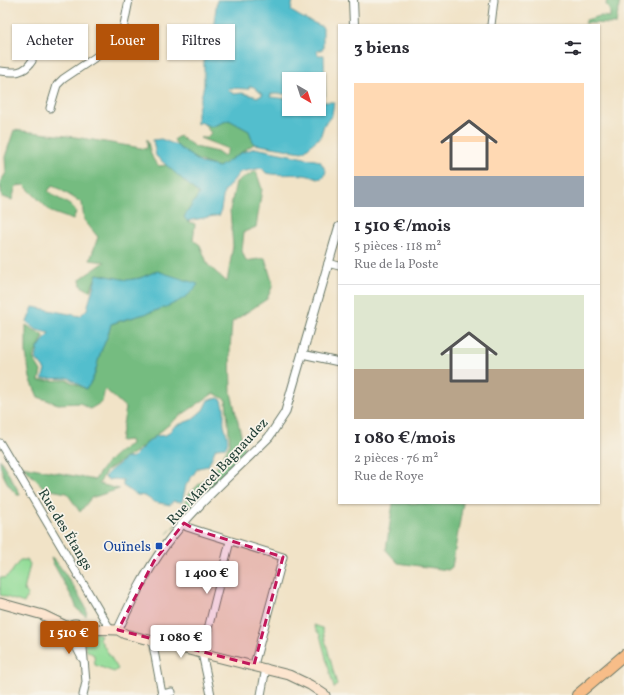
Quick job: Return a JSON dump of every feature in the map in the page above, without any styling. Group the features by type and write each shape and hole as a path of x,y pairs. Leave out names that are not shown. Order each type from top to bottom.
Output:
{"main road":[{"path":"0,603 43,615 68,627"},
{"path":"68,627 76,623 80,625 82,633"},
{"path":"68,627 67,632 72,639 77,640 82,633 114,629 125,634 266,668 296,678 325,695"},
{"path":"577,695 624,655"}],"street":[{"path":"50,108 57,85 63,79 121,40 129,0"},
{"path":"353,0 354,24"},
{"path":"491,24 494,0"},
{"path":"0,71 12,73 23,71 32,61"},
{"name":"Rue Marcel Bagnaudez","path":"114,629 154,561 184,523 269,437 280,422 285,413 338,230"},
{"path":"328,263 338,266"},
{"path":"302,354 338,362"},
{"name":"Rue des Étangs","path":"0,443 114,629"},
{"path":"184,523 187,527 283,557 254,665"},
{"path":"211,695 202,653 230,541"},
{"path":"82,633 83,662 86,682 83,695"},
{"path":"72,639 83,662"},
{"path":"152,640 162,694 172,692"},
{"path":"261,695 266,668"}],"highlighted area":[{"path":"184,523 196,530 283,557 254,665 118,630 154,561"}],"green space":[{"path":"607,0 620,0 616,24 585,23 586,20 600,16 610,17 610,11 606,4"},
{"path":"229,120 249,131 254,144 219,167 199,161 186,154 177,145 174,139 180,136 195,147 217,152 224,157 228,149 200,138 207,137 211,133 204,124 211,127"},
{"path":"14,130 75,137 147,149 147,139 151,154 156,164 159,166 167,165 199,194 184,217 187,221 195,224 193,240 200,245 208,265 227,282 233,246 230,210 236,182 256,171 262,189 256,227 244,232 242,251 246,261 265,258 273,285 267,299 232,322 230,350 231,393 245,451 179,519 188,495 216,468 230,444 226,400 214,393 177,418 138,450 106,471 99,484 119,489 91,498 80,512 67,493 45,489 22,466 95,480 110,459 131,444 130,440 120,441 126,408 105,389 102,402 90,409 80,403 58,404 38,397 30,378 26,353 26,325 44,336 33,358 41,371 39,381 67,380 86,389 94,376 111,324 158,310 187,296 157,271 140,278 127,280 97,274 90,291 81,286 80,279 105,262 90,260 98,237 84,220 82,203 53,185 48,191 74,209 76,212 73,220 51,212 24,185 16,186 12,200 2,197 0,182 6,173 5,157"},
{"path":"260,437 261,439 167,534 202,495"},
{"path":"0,459 20,495 17,495 7,483 1,469"},
{"path":"393,504 463,504 452,567 448,570 398,563 386,550"},
{"path":"51,557 63,571 79,595 87,612 86,616 77,609"},
{"path":"20,560 27,560 30,564 24,591 28,594 24,603 0,595 0,577 4,578 10,574"},
{"path":"314,625 322,628 337,685 334,688 320,635"},
{"path":"89,633 97,633 101,635 99,638 118,669 114,672 95,665 94,655 86,650 84,639"}],"water":[{"path":"217,0 293,0 291,11 323,27 323,49 317,51 318,55 324,55 324,72 282,72 282,94 271,94 270,97 282,98 282,116 326,116 326,102 334,102 332,115 324,125 320,138 302,152 254,144 249,131 229,120 211,127 200,122 197,124 197,113 204,86 204,60 235,60 235,24 214,24","holes":["250,86 254,87 263,95 258,97 242,93 234,94 228,90 229,88 248,89"]},
{"path":"161,139 176,145 201,163 219,167 241,153 255,148 320,161 326,171 324,177 318,179 305,175 266,173 262,168 240,172 224,192 220,215 187,221 184,217 199,194 156,156 153,140"},
{"path":"157,271 198,284 192,292 171,305 111,324 94,376 86,389 69,378 42,379 45,370 36,359 38,348 49,333 37,330 27,322 33,307 80,316 87,309 97,274 127,280 140,278"},
{"path":"219,398 224,407 224,425 228,441 226,447 216,448 208,466 198,468 186,485 182,502 173,501 170,505 154,502 145,496 137,495 123,486 123,480 109,480 105,477 124,459 133,457 156,436 166,435 175,426 191,420 203,410 208,400"}],"place":[{"name":"Ouïnels","path":"159,546"}]}
